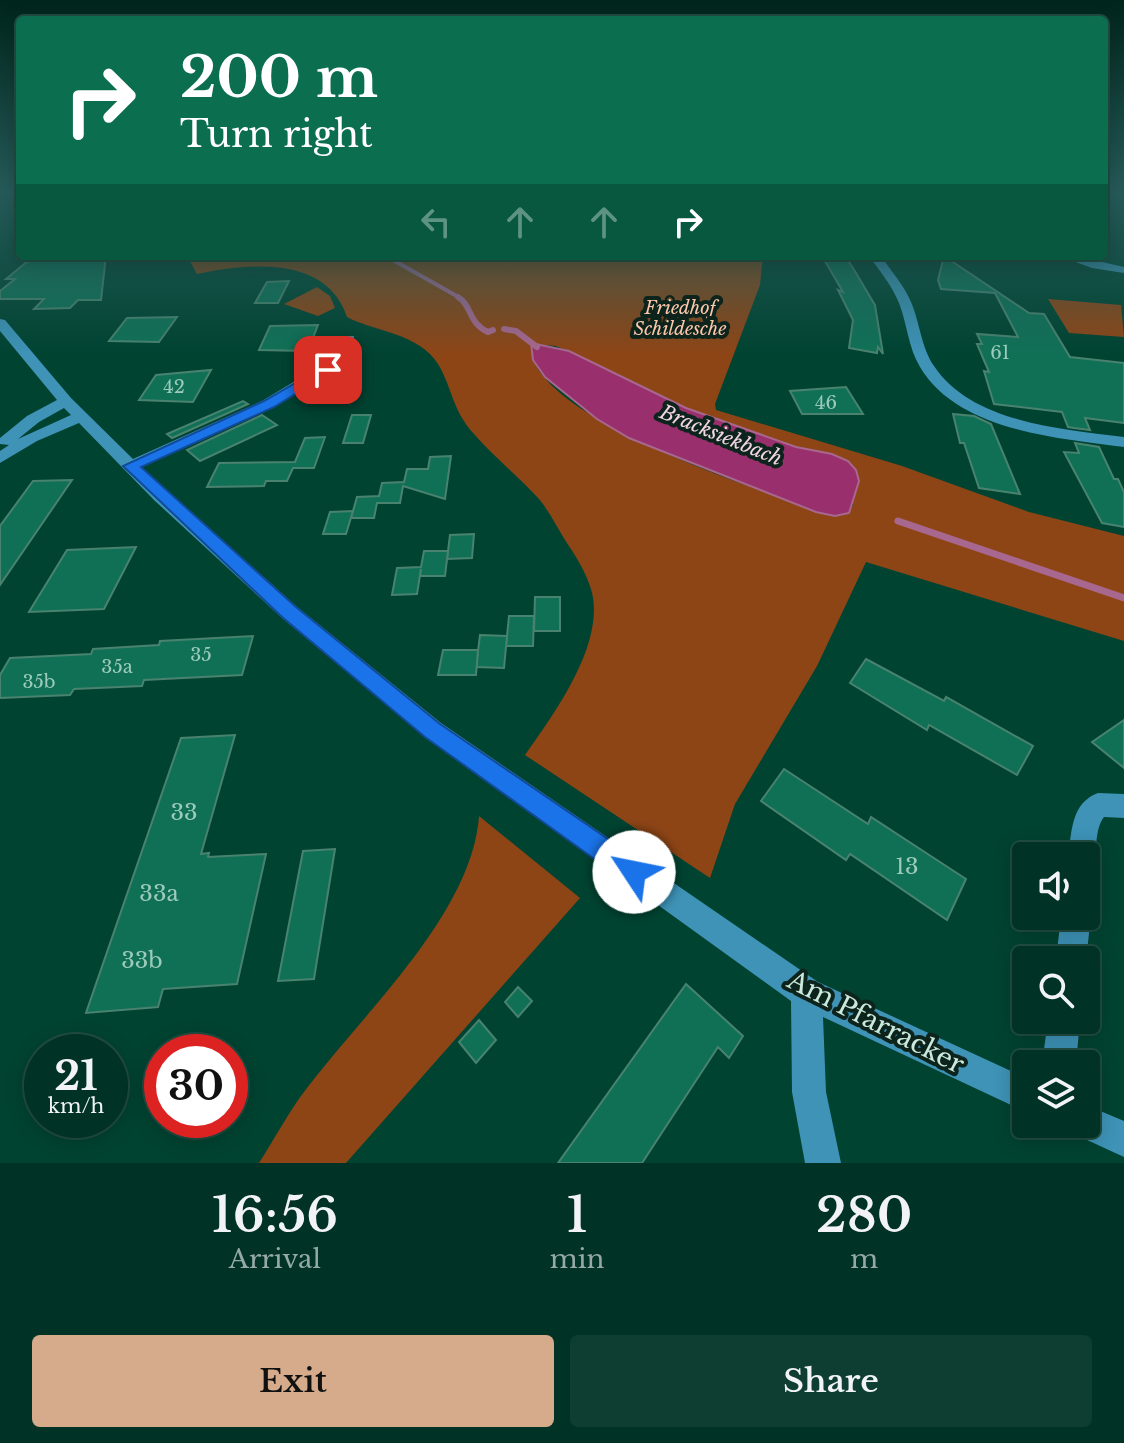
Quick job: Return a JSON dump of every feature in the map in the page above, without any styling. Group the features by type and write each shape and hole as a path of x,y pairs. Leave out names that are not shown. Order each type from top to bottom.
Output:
{"street":[{"path":"878,260 904,300 927,367 951,392 998,416 1036,428 1124,442"},
{"path":"1077,260 1124,270"},
{"name":"Am Pfarracker","path":"0,323 6,338 130,466 289,612 433,730 807,993 1012,1088"},
{"path":"130,466 269,404 310,382 345,357 349,339"},
{"path":"0,448 33,419 74,409"},
{"path":"0,458 74,409"},
{"path":"1084,842 1087,818 1098,805 1124,806"},
{"path":"807,993 809,1092 823,1163"},
{"path":"1100,1128 1124,1139"}],"green space":[{"name":"Friedhof Schildesche","path":"189,260 763,260 760,285 715,404 716,410 902,466 1029,512 1124,536 1124,641 866,562 817,666 735,804 710,878 525,755 563,698 585,654 592,632 594,610 591,589 580,564 543,504 467,425 443,373 430,354 408,339 347,317 337,297 322,283 304,273 262,266 197,274","holes":["532,344 556,346 686,408 796,447 832,454 848,461 853,505 849,512 835,516 763,491 625,434 585,411 553,387 534,362"]},
{"path":"317,287 330,296 335,308 318,316 284,304"},
{"path":"1048,299 1121,305 1124,337 1069,333"},
{"path":"479,816 580,898 346,1163 259,1163 301,1096 435,928 472,854"}],"water":[{"path":"531,343 569,351 686,408 796,447 832,454 848,461 856,470 859,481 849,513 835,516 816,512 629,438 597,419 545,377 533,360"}],"building":[{"path":"29,260 106,260 101,300 78,300 70,308 34,309 44,299 0,299 0,291 15,279 6,279"},
{"path":"824,260 848,260 853,268 875,305 883,354 878,347 877,353 849,348 853,320 838,290 843,292"},
{"path":"943,260 950,260 1029,313 1044,314 1070,357 1124,363 1124,423 1085,418 1090,430 1074,428 1068,427 1062,412 994,404 984,371 989,372 977,344 982,344 977,334 1018,337 995,293 941,289 938,280"},
{"path":"289,281 278,303 255,303 267,282"},
{"path":"177,317 159,342 109,341 127,318"},
{"path":"318,325 308,351 259,350 270,326"},
{"path":"211,370 193,402 139,400 156,375"},
{"path":"846,387 863,414 802,414 790,391"},
{"path":"243,401 248,404 172,438 167,434"},
{"path":"953,414 974,416 991,424 1020,494 979,488 964,443 960,443"},
{"path":"262,415 277,425 200,461 187,450"},
{"path":"352,415 371,415 363,443 343,443"},
{"path":"325,437 314,468 293,468 287,481 266,481 264,486 207,487 219,463 295,462 305,438"},
{"path":"1075,443 1099,447 1114,479 1118,479 1124,492 1124,527 1102,523 1064,452 1079,453"},
{"path":"451,456 445,499 403,486 400,503 377,503 374,518 351,518 357,497 379,496 382,483 404,482 407,469 428,469 430,457"},
{"path":"72,480 0,585 0,526 33,481"},
{"path":"353,511 346,534 323,534 330,512"},
{"path":"474,534 472,558 447,559 450,535"},
{"path":"136,547 104,609 29,612 67,550"},
{"path":"424,551 448,551 445,576 420,576 421,569 417,594 392,595 397,568 421,567"},
{"path":"535,597 560,597 560,631 534,631"},
{"path":"509,616 534,616 533,646 506,646"},
{"path":"480,635 507,636 504,668 476,667"},
{"path":"253,636 242,675 144,680 142,686 74,689 70,695 0,698 0,675 10,658 91,654 93,649 159,645 160,641"},
{"path":"443,650 478,650 476,675 438,675"},
{"path":"866,659 944,701 946,697 1033,746 1017,775 929,725 927,730 850,683"},
{"path":"1124,720 1124,768 1092,742"},
{"path":"235,735 201,854 209,853 208,857 266,854 237,984 163,989 158,1007 86,1013 181,738"},
{"path":"784,769 868,824 871,817 966,879 947,920 850,854 846,860 761,801"},
{"path":"335,849 314,979 278,981 303,851"},
{"path":"686,984 743,1036 729,1058 718,1047 642,1163 558,1163"},
{"path":"518,987 532,1001 518,1017 505,1002"},
{"path":"479,1020 496,1040 476,1063 459,1042"}],"waterway":[{"name":"Bracksiekbach","path":"393,260 462,299"},
{"name":"Bracksiekbach","path":"458,297 477,324 488,332 493,330"},
{"name":"Bracksiekbach","path":"504,329 516,331 537,347"},
{"name":"Bracksiekbach","path":"898,521 1124,598"}],"route":[{"path":"328,370 269,404 130,466 289,612 433,730 634,872"}]}
